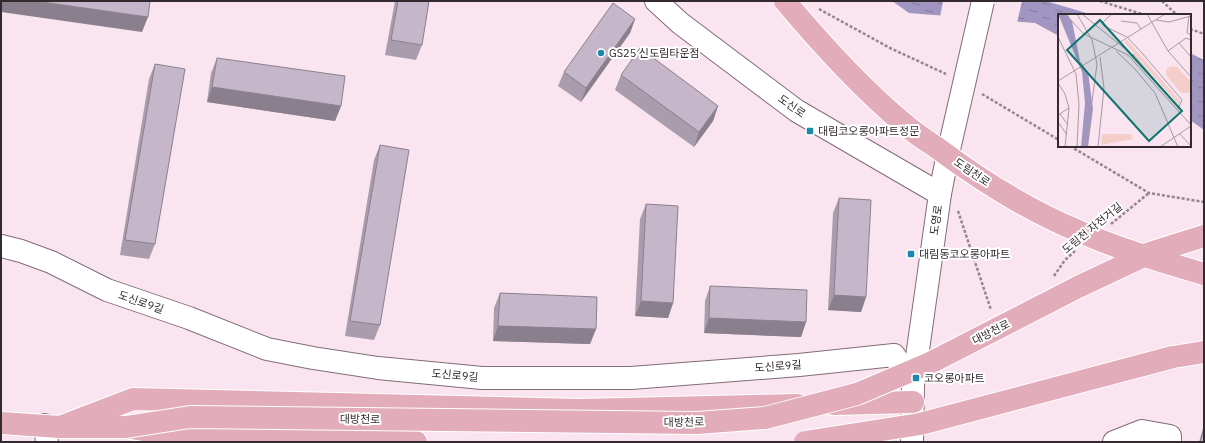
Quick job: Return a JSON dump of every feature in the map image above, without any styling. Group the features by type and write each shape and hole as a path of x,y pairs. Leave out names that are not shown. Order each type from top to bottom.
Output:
{"main road":[{"name":"도림천로","path":"785,1 836,60 903,124 962,167 1006,195 1040,214 1078,231 1114,246 1204,274"},
{"name":"대방천로","path":"1,423 51,431 126,426 190,417 697,422 765,418 864,391 930,363 1078,287 1150,254 1204,236"},
{"path":"805,442 920,424 1173,357 1204,352"},
{"path":"51,431 133,399 580,410 913,394"},
{"name":"대방천로","path":"126,426 189,438 416,442"},
{"path":"51,431 97,442"}],"street":[{"name":"도신로","path":"656,1 680,23 797,111 940,194"},
{"name":"도영로","path":"912,442 913,394 940,194 983,1"},
{"name":"도신로9길","path":"1,246 21,251 51,262 107,290 189,318 267,349 312,358 378,368 482,378 631,378 799,365 894,355 913,394"},
{"path":"1114,442 1142,431 1170,436 1170,442"}],"path":[{"path":"1100,1 1142,14"},
{"path":"1162,1 1176,14"},
{"path":"816,8 890,48 948,74"},
{"path":"1191,29 1204,34"},
{"path":"981,94 1058,139"},
{"path":"1072,147 1149,193 1204,202"},
{"name":"도림천 자전거길","path":"1107,226 1149,193"},
{"path":"957,208 992,314"},
{"name":"도림천 자전거길","path":"1053,279 1065,260 1077,250"}],"water":[{"path":"892,1 1046,1 1090,14 1058,14 1058,35 1035,23 909,13"},
{"path":"1191,54 1204,60 1204,130 1191,121"}],"pier":[{"path":"943,1 1022,1 1017,23 940,17"}],"building":[{"path":"35,1 150,1 148,17"},
{"path":"398,1 429,1 422,45 391,40"},
{"path":"613,3 635,19 586,88 564,72"},
{"path":"640,48 718,106 699,132 621,75"},
{"path":"217,58 345,76 341,106 212,87"},
{"path":"155,64 185,69 155,244 125,240"},
{"path":"380,145 409,150 380,325 350,321"},
{"path":"839,198 871,200 866,297 834,295"},
{"path":"646,204 678,206 673,303 641,301"},
{"path":"710,286 807,290 806,322 709,318"},
{"path":"500,293 597,297 596,329 498,326"},
{"path":"1204,429 1204,442 1200,442"}],"place":[{"name":"GS25 신도림타운점","path":"601,53"},
{"name":"대림코오롱아파트정문","path":"810,131"},
{"name":"대림동코오롱아파트","path":"911,254"},
{"name":"코오롱아파트","path":"916,378"}]}
